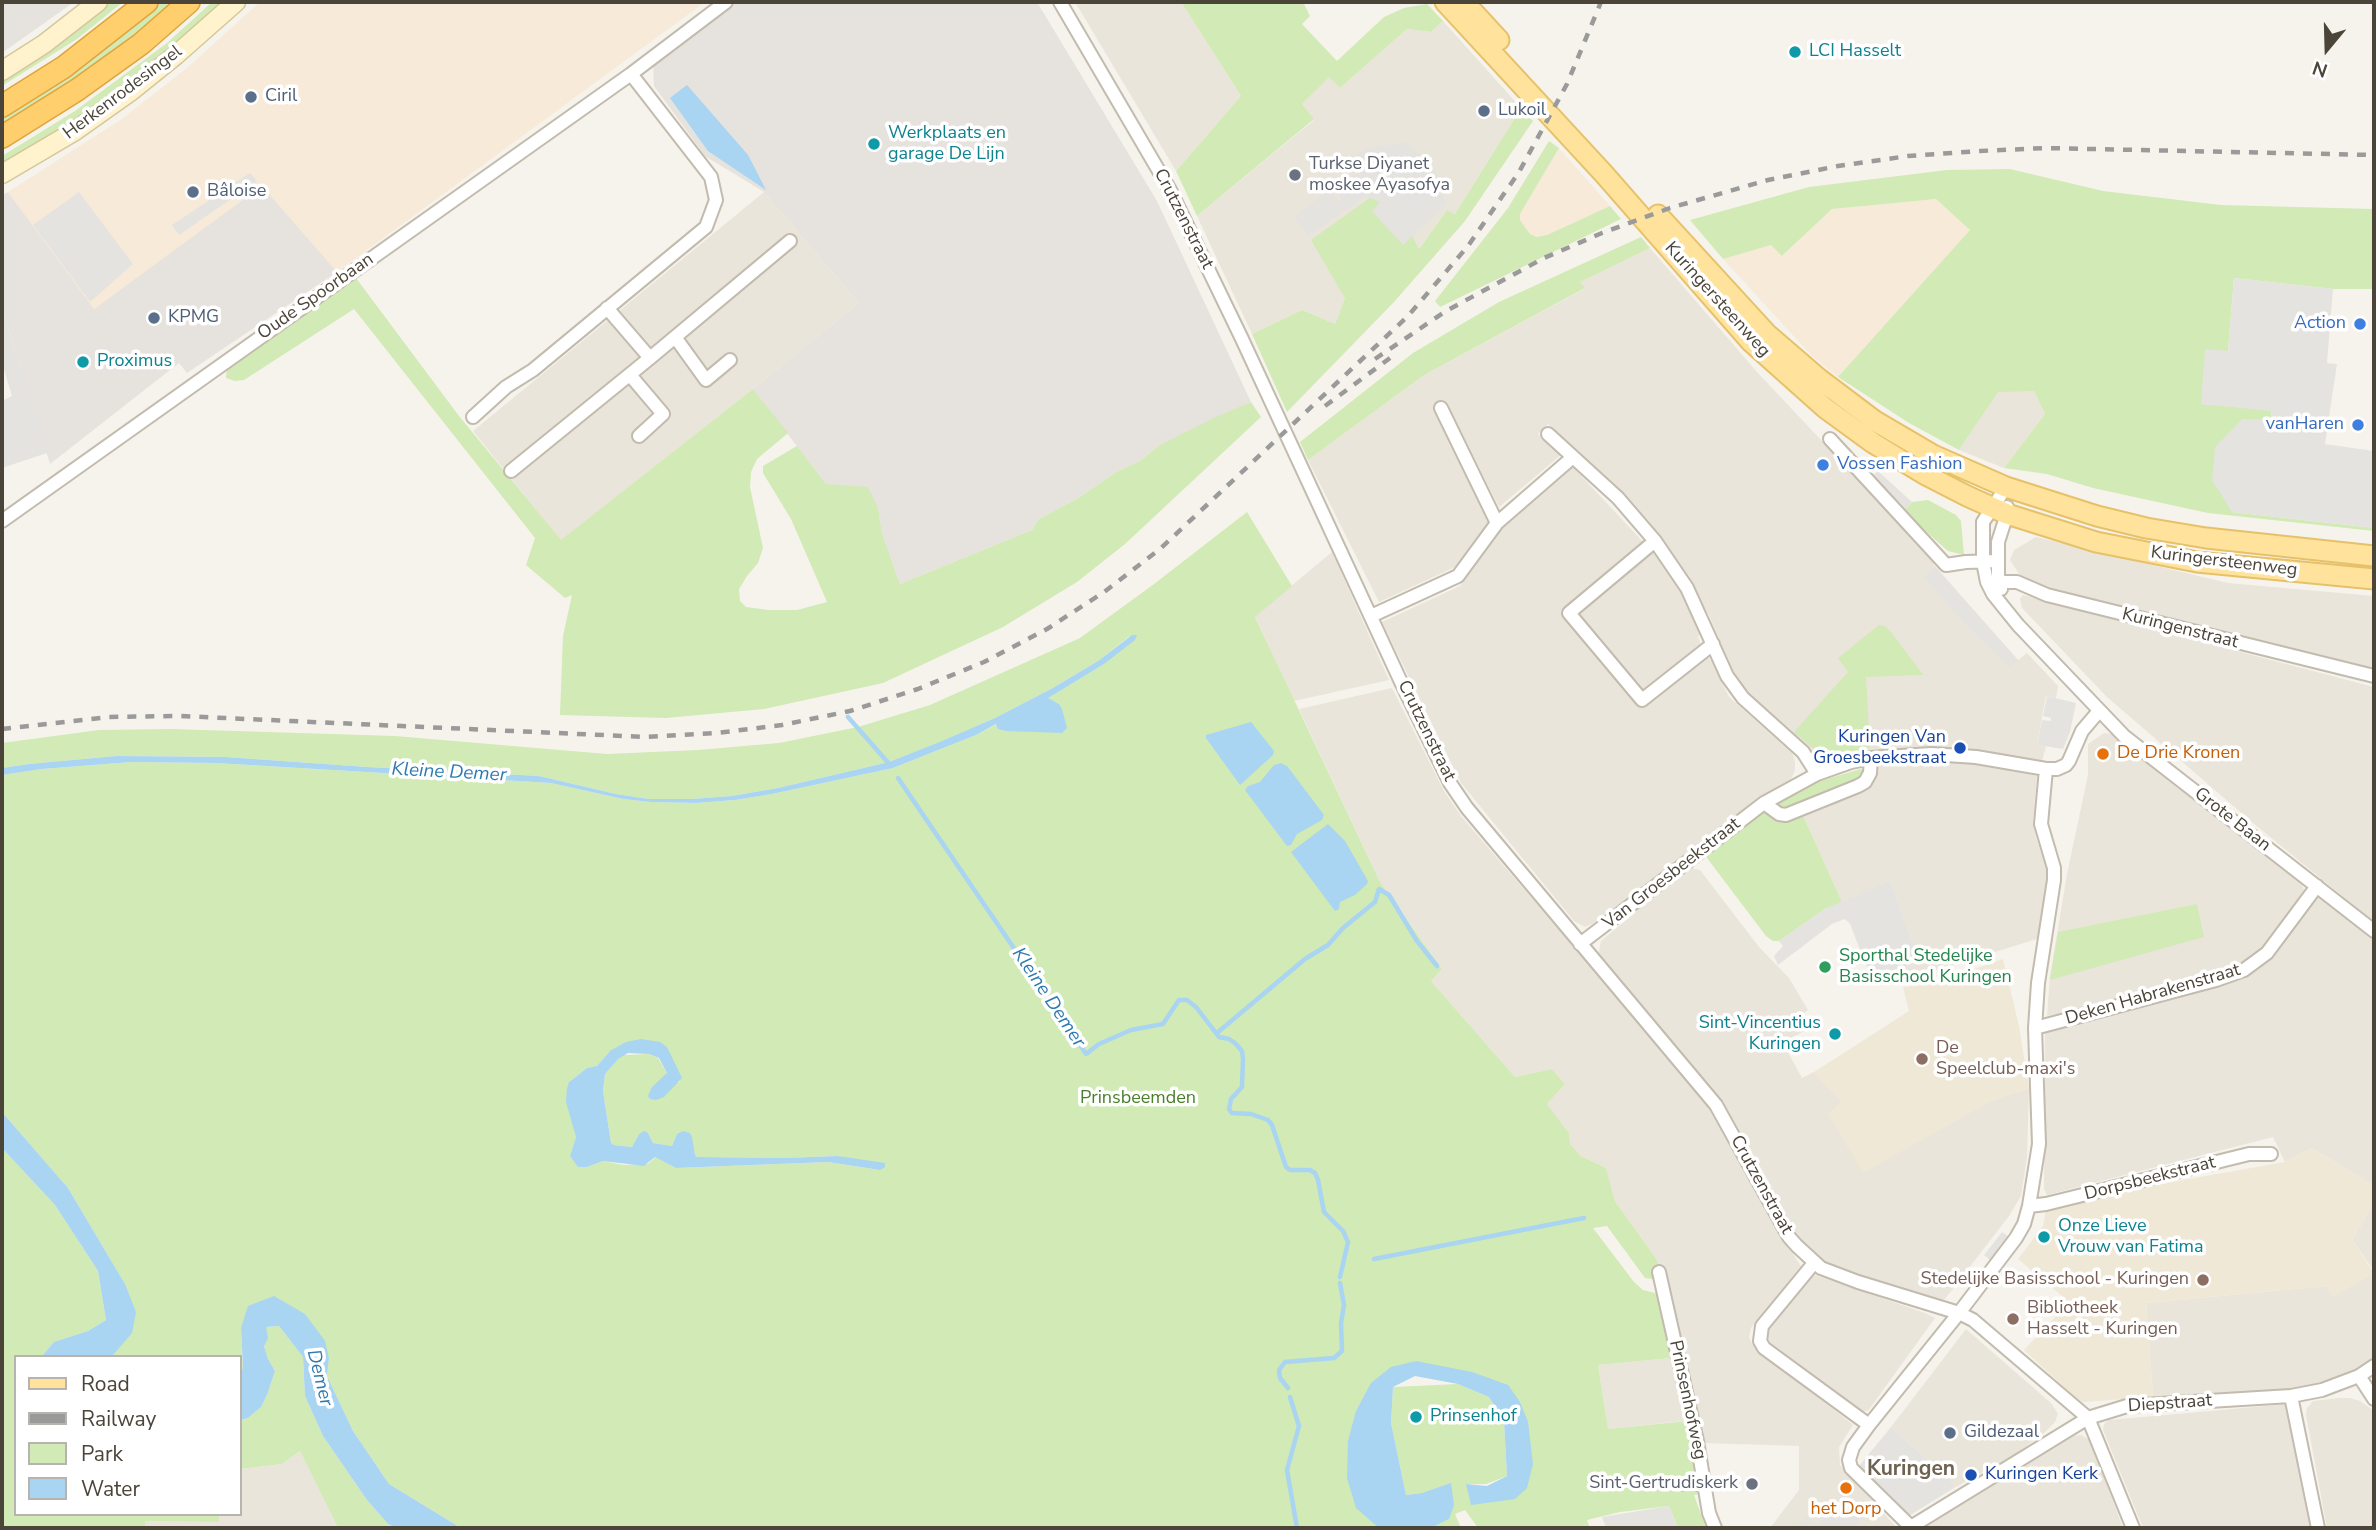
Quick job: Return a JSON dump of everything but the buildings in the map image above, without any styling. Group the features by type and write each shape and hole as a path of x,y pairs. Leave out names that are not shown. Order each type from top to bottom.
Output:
{"highway":[{"path":"2,106 64,67 147,2"},
{"name":"Herkenrodesingel","path":"2,136 77,90 141,44 189,2"}],"main road":[{"name":"Kuringersteenweg","path":"1446,2 1604,174 1751,342 1825,408 1873,443 1924,474 2000,510 2096,542 2197,562 2374,579"},
{"name":"Kuringersteenweg","path":"1464,2 1767,334 1818,379 1875,421 1933,456 2006,487 2097,516 2206,538 2374,556"}],"street":[{"path":"2,71 44,44 98,2"},
{"name":"Herkenrodesingel","path":"2,174 75,131 130,92 236,2"},
{"name":"Oude Spoorbaan","path":"2,521 631,74 726,2"},
{"name":"Crutzenstraat","path":"1060,2 1170,190 1450,783 1468,808 1694,1076 1716,1105 1789,1237 1814,1263 1858,1282 1959,1313 1973,1320 2088,1418"},
{"path":"474,417 506,387 533,370 706,227 716,200 711,177 631,74"},
{"path":"510,471 790,241"},
{"path":"607,308 650,358"},
{"path":"675,337 706,380 730,360"},
{"path":"630,375 663,414 639,436"},
{"path":"1441,408 1497,523"},
{"path":"1548,434 1618,498 1656,541 1687,588 1727,676 1744,698 1803,752 1817,774"},
{"path":"1830,439 1946,565 1997,561"},
{"path":"1371,617 1458,576 1497,523 1573,457"},
{"name":"Grote Baan","path":"2006,487 2000,510 1993,594 2099,711 2145,753 2374,931"},
{"name":"Grote Baan","path":"1993,581 1983,562 1983,522 2000,510"},
{"path":"1656,541 1569,613 1642,700 1713,644"},
{"name":"Kuringenstraat","path":"1993,581 2017,582 2048,596 2374,676"},
{"path":"1910,1527 1851,1468 1849,1460 1853,1447 1869,1425 1959,1313 2024,1224 2039,1144 2035,1028 2038,983 2054,880 2054,868 2041,824 2046,769 2057,769 2066,765 2082,731 2099,711"},
{"name":"Van Groesbeekstraat","path":"1580,944 1764,803 1817,774 1851,762 1909,754 1951,754 2046,769"},
{"path":"1764,803 1779,814 1786,815 1858,786 1865,782 1870,773 1871,758"},
{"name":"Deken Habrakenstraat","path":"2035,1028 2216,980 2244,970 2267,953 2317,886"},
{"name":"Dorpsbeekstraat","path":"2029,1206 2249,1154 2271,1154"},
{"path":"1814,1263 1762,1326 1760,1341 1764,1348 1869,1425"},
{"name":"Prinsenhofweg","path":"1659,1272 1697,1441 1709,1513 1715,1528"},
{"name":"Diepstraat","path":"1910,1527 2088,1418 2127,1406 2291,1396 2322,1390 2359,1376 2374,1366"},
{"path":"2359,1376 2374,1399"},
{"path":"2291,1396 2318,1528"},
{"path":"2088,1418 2133,1528"},
{"path":"1685,1484 1704,1484"}],"shaded area":[{"path":"2,2 74,2 2,53"},
{"path":"260,2 705,2 337,272 262,187 94,309 8,192 122,119 187,68"},
{"path":"735,2 1037,2 1157,201 1251,402 1158,446 1140,461 1116,472 1080,497 1039,519 1032,530 900,584 882,533 878,508 826,484 753,389 859,303 764,192 705,156 654,86 653,62"},
{"path":"1075,2 1181,2 1241,96 1176,171"},
{"path":"1443,21 1521,108 1455,214 1447,210 1418,250 1345,298 1335,324 1302,310 1252,334 1197,216 1314,120 1302,104 1329,76 1340,88 1407,29 1431,32"},
{"path":"1407,142 1445,185 1438,192 1447,203 1403,245 1372,211 1380,202 1366,196 1308,236 1294,217 1329,190 1338,201 1342,200 1334,189 1366,168 1356,155 1366,148"},
{"path":"1559,148 1610,206 1537,237 1530,234 1520,220 1520,214"},
{"path":"250,173 257,181 179,235 172,225"},
{"path":"262,186 337,272 187,373 179,363 50,464 2,307 2,195 8,192 94,309"},
{"path":"79,192 133,264 90,302 33,225"},
{"path":"764,192 859,303 561,541 473,431"},
{"path":"1936,199 1970,230 1838,377 1812,356 1723,259 1771,245 1783,256 1832,209"},
{"path":"1650,248 1757,372 1933,559 1934,566 2018,660 2027,653 2058,686 2056,698 2046,696 2037,744 2046,747 2042,761 1964,749 1926,747 1870,753 1834,762 1814,755 1748,694 1731,668 1709,615 1659,534 1588,460 1548,424 1538,434 1561,455 1499,507 1446,402 1435,405 1490,520 1455,567 1379,602 1308,460 1424,375 1584,289 1579,282"},
{"path":"2234,278 2333,289 2327,363 2337,364 2325,444 2374,451 2374,528 2232,512 2212,480 2215,447 2242,419 2270,420 2272,411 2201,404 2205,349 2228,351"},
{"path":"2,307 47,453 2,468 2,401 12,396 2,363"},
{"path":"1998,391 2034,391 2045,414 2004,468 1959,450"},
{"path":"1571,465 1645,544 1563,612 1642,705 1705,653 1729,697 1792,753 1795,761 1791,779 1585,927 1574,921 1461,783 1382,622 1460,586 1496,533"},
{"path":"1878,471 1912,502 1903,511 1872,477"},
{"path":"2036,537 2228,583 2374,596 2374,671 2046,589 2019,574 2010,560 2014,550"},
{"path":"1649,551 1659,553 1682,589 1704,633 1698,636 1701,645 1645,692 1640,692 1577,616 1577,611"},
{"path":"1332,552 1389,680 1294,701 1255,616"},
{"path":"1935,566 2018,660 2010,667 1969,628 1924,577"},
{"path":"2023,595 2374,687 2374,922 2253,823 2107,697 2022,608 2020,599"},
{"path":"1392,688 1444,791 1461,816 1711,1107 1784,1241 1801,1266 1751,1328 1749,1337 1752,1344 1853,1425 1839,1447 1840,1465 1897,1528 1770,1528 1799,1490 1799,1446 1704,1443 1667,1281 1655,1257 1615,1201 1606,1168 1581,1156 1570,1144 1569,1133 1547,1104 1565,1084 1552,1069 1515,1077 1431,981 1442,969 1380,882 1299,709"},
{"path":"2047,696 2076,703 2070,732 2063,749 2037,745 2042,720 2051,721 2051,718 2043,716"},
{"path":"2104,733 2113,734 2300,881 2304,890 2270,940 2257,954 2242,963 2056,1016 2047,1016 2050,976 2067,874 2088,775 2088,744"},
{"path":"1918,759 1970,762 2037,776 2033,822 2049,873 2037,939 1901,981 1897,969 1919,961 1890,882 1842,902 1801,811 1879,763"},
{"path":"1691,868 1700,870 1759,947 1789,978 1808,1010 1795,1021 1804,1031 1783,1043 1802,1078 1814,1072 1843,1102 1993,1100 2029,1088 2027,1157 2021,1196 2009,1216 1945,1299 1941,1301 1857,1277 1827,1264 1807,1249 1795,1234 1769,1182 1721,1103 1598,956 1601,941"},
{"path":"1890,881 1919,961 1897,969 1873,983 1850,924 1845,919 1832,924 1778,965 1774,956 1783,946 1779,941 1825,909"},
{"path":"2318,893 2374,938 2374,1186 2312,1148 2285,1162 2273,1137 2047,1195 2044,1189 2045,1031 2258,970 2272,957"},
{"path":"2003,959 2019,1026 2029,1088 1993,1100 1863,1173 1828,1114 1842,1101 1814,1072 1909,1011 1903,987 1928,985"},
{"name":"Stedelijke Basisschool - Kuringen","path":"2312,1148 2374,1186 2374,1203 2352,1240 2374,1273 2333,1297 2327,1286 2146,1303 2153,1397 2083,1402 2024,1350 2058,1314 2051,1306 2062,1296 2018,1259 2043,1226 2046,1210 2166,1183 2285,1162"},
{"path":"2374,1203 2374,1271 2352,1240"},
{"path":"2002,1232 2009,1237 1991,1261 1984,1255"},
{"path":"2374,1273 2374,1357 2348,1375 2322,1385 2295,1389 2153,1397 2146,1303 2327,1286 2333,1296"},
{"path":"1815,1275 1935,1318 1868,1411 1862,1411 1770,1342 1767,1336 1768,1330 1809,1278"},
{"path":"1966,1329 2051,1403 2058,1414 2055,1422 2044,1433 2014,1455 1954,1488 1951,1480 1891,1427"},
{"path":"1671,1358 1684,1421 1608,1429 1598,1365"},
{"path":"2339,1398 2360,1401 2374,1411 2374,1528 2327,1528 2306,1415 2307,1408 2313,1401"},
{"path":"2288,1404 2312,1528 2143,1528 2103,1430 2104,1424 2109,1420"},
{"path":"1891,1427 1951,1480 1954,1488 1907,1517 1859,1466"},
{"path":"2081,1435 2090,1440 2123,1528 1924,1528 2074,1436"},
{"path":"300,1451 338,1528 145,1528 145,1521 219,1522 219,1516 242,1516 242,1469 282,1464"},
{"path":"1840,1499 1851,1508 1859,1509 1859,1528 1796,1528 1806,1517 1818,1524 1828,1516"},
{"path":"1669,1506 1678,1528 1606,1528 1602,1517"}],"green space":[{"path":"107,2 123,2 77,39 2,86 2,77 66,36"},
{"path":"161,2 174,2 71,84 2,126 2,116 93,56"},
{"path":"212,2 223,2 98,107 2,165 2,156 75,111 167,43"},
{"path":"1181,2 1303,2 1310,16 1302,24 1337,61 1384,17 1404,8 1427,4 1443,21 1431,32 1407,29 1340,88 1329,77 1302,104 1314,119 1197,216 1176,171 1241,96"},
{"path":"1521,108 1533,121 1465,221 1394,302 1287,412 1252,334 1302,310 1335,324 1345,298 1311,240 1385,187 1419,249 1447,210 1455,214"},
{"path":"1549,141 1559,148 1520,214 1520,220 1530,234 1537,237 1547,235 1610,206 1621,219 1440,307 1435,301 1508,208"},
{"path":"2010,169 2103,191 2221,205 2374,209 2374,289 2333,289 2234,278 2228,351 2201,404 2272,410 2232,512 2374,528 2374,531 2208,513 2093,488 2047,474 2004,468 2045,414 2034,391 1998,392 1959,450 1909,423 1838,377 1970,230 1936,199 1832,209 1782,256 1771,245 1723,259 1690,220 1809,187 1947,170"},
{"path":"1641,237 1650,248 1580,282 1585,288 1424,375 1308,460 1300,442 1413,353 1499,302"},
{"path":"356,278 459,416 561,540 753,389 788,433 757,459 751,472 750,487 763,548 758,563 739,589 740,601 746,607 797,610 827,602 791,519 763,473 763,466 797,446 826,484 868,487 878,508 882,533 900,584 1032,530 1039,519 1080,497 1116,472 1140,461 1158,446 1214,418 1251,402 1261,417 1125,544 1077,582 1003,627 883,683 764,709 666,718 560,715 563,636 572,595 565,598 526,565 535,538 354,309 244,380 226,378 227,368"},
{"path":"1928,500 1956,515 1961,521 1964,555 1948,551 1903,511 1912,502"},
{"name":"Prinsbeemden","path":"1247,512 1292,586 1255,617 1380,882 1442,969 1431,981 1515,1077 1552,1069 1565,1084 1547,1104 1569,1133 1570,1144 1581,1156 1606,1168 1615,1201 1655,1257 1667,1281 1645,1278 1607,1226 1593,1228 1634,1282 1643,1290 1659,1294 1671,1358 1598,1365 1608,1429 1688,1421 1700,1494 1694,1495 1706,1528 1678,1528 1669,1506 1620,1512 1587,1520 1590,1528 1478,1528 1465,1510 1455,1514 1461,1528 1425,1528 1451,1484 1406,1495 1391,1423 1393,1387 1458,1384 1489,1397 1504,1421 1507,1476 1486,1484 1466,1484 1515,1499 1518,1404 1416,1361 1371,1383 1395,1528 461,1528 389,1484 353,1431 327,1376 329,1358 305,1314 241,1328 243,1366 242,1371 242,1355 113,1355 125,1284 68,1188 2,1112 2,775 131,762 216,763 551,783 623,799 651,802 735,800 893,768 997,724 1039,732 1059,704 1047,698 1104,664 1131,635 1098,661 1051,689 943,741 889,762 732,796 649,799 539,776 225,757 117,756 2,768 2,743 99,730 171,729 395,736 607,754 779,743 858,727 930,705 1080,638","holes":["667,1047 680,1082 652,1087 666,1077 667,1073 658,1058 649,1054 624,1055 618,1058 605,1074 603,1091 611,1143 632,1147 639,1134 648,1133 653,1143 672,1146 677,1134 690,1133 697,1157 837,1156 880,1170 828,1162 676,1168 656,1157 648,1164 624,1165 603,1161 587,1167 570,1156 576,1137 569,1082 587,1068 597,1066 610,1051"]},
{"path":"1879,625 1885,626 1891,632 1923,675 1866,677 1870,748 1836,758 1822,756 1794,732 1848,672 1838,658"},
{"path":"1864,768 1863,778 1786,811 1775,805 1813,783"},
{"path":"1801,811 1842,902 1825,909 1779,941 1773,941 1766,936 1707,858 1707,854 1761,813"},
{"path":"2197,904 2204,937 2050,980 2058,932"},
{"path":"2,1148 55,1205 98,1271 106,1320 88,1331 54,1342 43,1355 14,1355 14,1516 219,1516 219,1522 145,1521 145,1528 2,1528"},
{"path":"279,1326 303,1357 305,1396 323,1436 367,1500 388,1524 397,1528 338,1528 300,1451 282,1464 242,1469 242,1420 261,1407 275,1371 264,1346 266,1327"}],"water":[{"path":"687,85 748,155 766,190 708,151 670,98"},
{"path":"1132,635 1137,635 1135,640 1104,664 1048,698 1062,709 1067,728 1062,733 1006,731 998,729 996,724 976,735 893,768 735,800 651,802 623,799 551,783 216,763 131,762 2,775 2,768 117,756 225,757 539,776 649,799 732,796 889,762 942,741 1051,689 1098,661"},
{"path":"1251,722 1274,751 1273,755 1240,785 1206,735"},
{"path":"1281,763 1287,766 1324,815 1322,820 1297,834 1291,845 1287,846 1245,790 1248,786 1260,782 1274,765"},
{"path":"1328,824 1345,841 1368,881 1355,895 1340,902 1339,909 1335,911 1291,852"},
{"path":"641,1039 660,1042 667,1047 682,1078 664,1097 650,1099 648,1096 652,1087 667,1073 659,1058 649,1054 628,1053 618,1059 605,1074 603,1091 611,1143 614,1145 632,1147 639,1134 644,1131 653,1143 672,1146 677,1134 683,1131 690,1133 697,1157 837,1156 885,1163 885,1167 880,1170 828,1162 676,1168 655,1157 644,1166 603,1161 587,1167 578,1167 570,1156 576,1137 566,1102 569,1082 587,1068 597,1066 610,1051 626,1042"},
{"path":"2,1112 68,1188 125,1284 136,1312 132,1333 113,1355 43,1355 54,1342 88,1331 106,1320 98,1271 55,1205 2,1148"},
{"name":"Demer","path":"274,1296 305,1314 325,1341 329,1358 327,1376 353,1431 389,1484 461,1528 397,1528 388,1524 367,1500 323,1436 305,1396 303,1357 279,1326 266,1327 268,1338 264,1346 275,1371 267,1395 261,1407 242,1420 241,1328 248,1306"},
{"path":"1416,1361 1472,1372 1508,1385 1520,1402 1528,1422 1533,1464 1527,1488 1515,1499 1471,1505 1466,1484 1487,1486 1507,1476 1504,1421 1489,1397 1458,1384 1415,1376 1393,1387 1391,1423 1406,1495 1422,1493 1451,1483 1454,1505 1449,1519 1430,1528 1379,1528 1356,1508 1347,1478 1348,1441 1356,1411 1371,1383 1391,1367"}],"waterway":[{"path":"848,717 891,766"},
{"name":"Kleine Demer","path":"898,778 1086,1054 1099,1044 1131,1030 1163,1024 1179,1000 1187,1000 1196,1007 1219,1037 1235,1043 1242,1051 1242,1087 1231,1099 1229,1109 1232,1113 1251,1114 1268,1120 1286,1167 1290,1170 1310,1170 1315,1173 1324,1212 1343,1231 1348,1242 1340,1277"},
{"path":"1217,1033 1305,959 1328,945 1343,928 1375,902 1379,889 1389,895 1417,941 1437,966"},
{"path":"1374,1259 1584,1218"},
{"name":"Kleine Demer","path":"1288,1388 1280,1378 1279,1370 1285,1362 1334,1358 1342,1351 1341,1323 1344,1305 1340,1283"},
{"name":"Kleine Demer","path":"1290,1397 1299,1426 1287,1470 1297,1528"}],"railway":[{"path":"2,729 109,717 180,716 646,737 717,733 782,725 850,711 918,689 984,662 1047,629 1104,592 1160,549 1408,316 1468,246 1519,172 1567,84 1601,2"},
{"path":"1375,359 1446,311 1544,258 1670,208 1768,180 1908,156 2045,148 2374,155"},
{"path":"1325,406 1390,358"}],"place":[{"name":"LCI Hasselt","path":"1795,52"},
{"name":"Ciril","path":"251,97"},
{"name":"Lukoil","path":"1484,111"},
{"name":"Werkplaats en garage De Lijn","path":"874,144"},
{"name":"Turkse Diyanet moskee Ayasofya","path":"1295,175"},
{"name":"Bâloise","path":"193,192"},
{"name":"KPMG","path":"154,318"},
{"name":"Action","path":"2360,324"},
{"name":"Proximus","path":"83,362"},
{"name":"vanHaren","path":"2358,425"},
{"name":"Vossen Fashion","path":"1823,465"},
{"name":"Kuringen Van Groesbeekstraat","path":"1960,748"},
{"name":"De Drie Kronen","path":"2103,754"},
{"name":"Sporthal Stedelijke Basisschool Kuringen","path":"1825,967"},
{"name":"Sint-Vincentius Kuringen","path":"1835,1034"},
{"name":"De Speelclub-maxi's","path":"1922,1059"},
{"name":"Onze Lieve Vrouw van Fatima","path":"2044,1237"},
{"name":"Stedelijke Basisschool - Kuringen","path":"2203,1280"},
{"name":"Bibliotheek Hasselt - Kuringen","path":"2013,1319"},
{"name":"Prinsenhof","path":"1416,1417"},
{"name":"Gildezaal","path":"1950,1433"},
{"name":"Kuringen Kerk","path":"1971,1475"},
{"name":"Sint-Gertrudiskerk","path":"1752,1484"},
{"name":"het Dorp","path":"1846,1488"}],"district":[{"name":"Kuringen","path":"1911,1470"}]}
